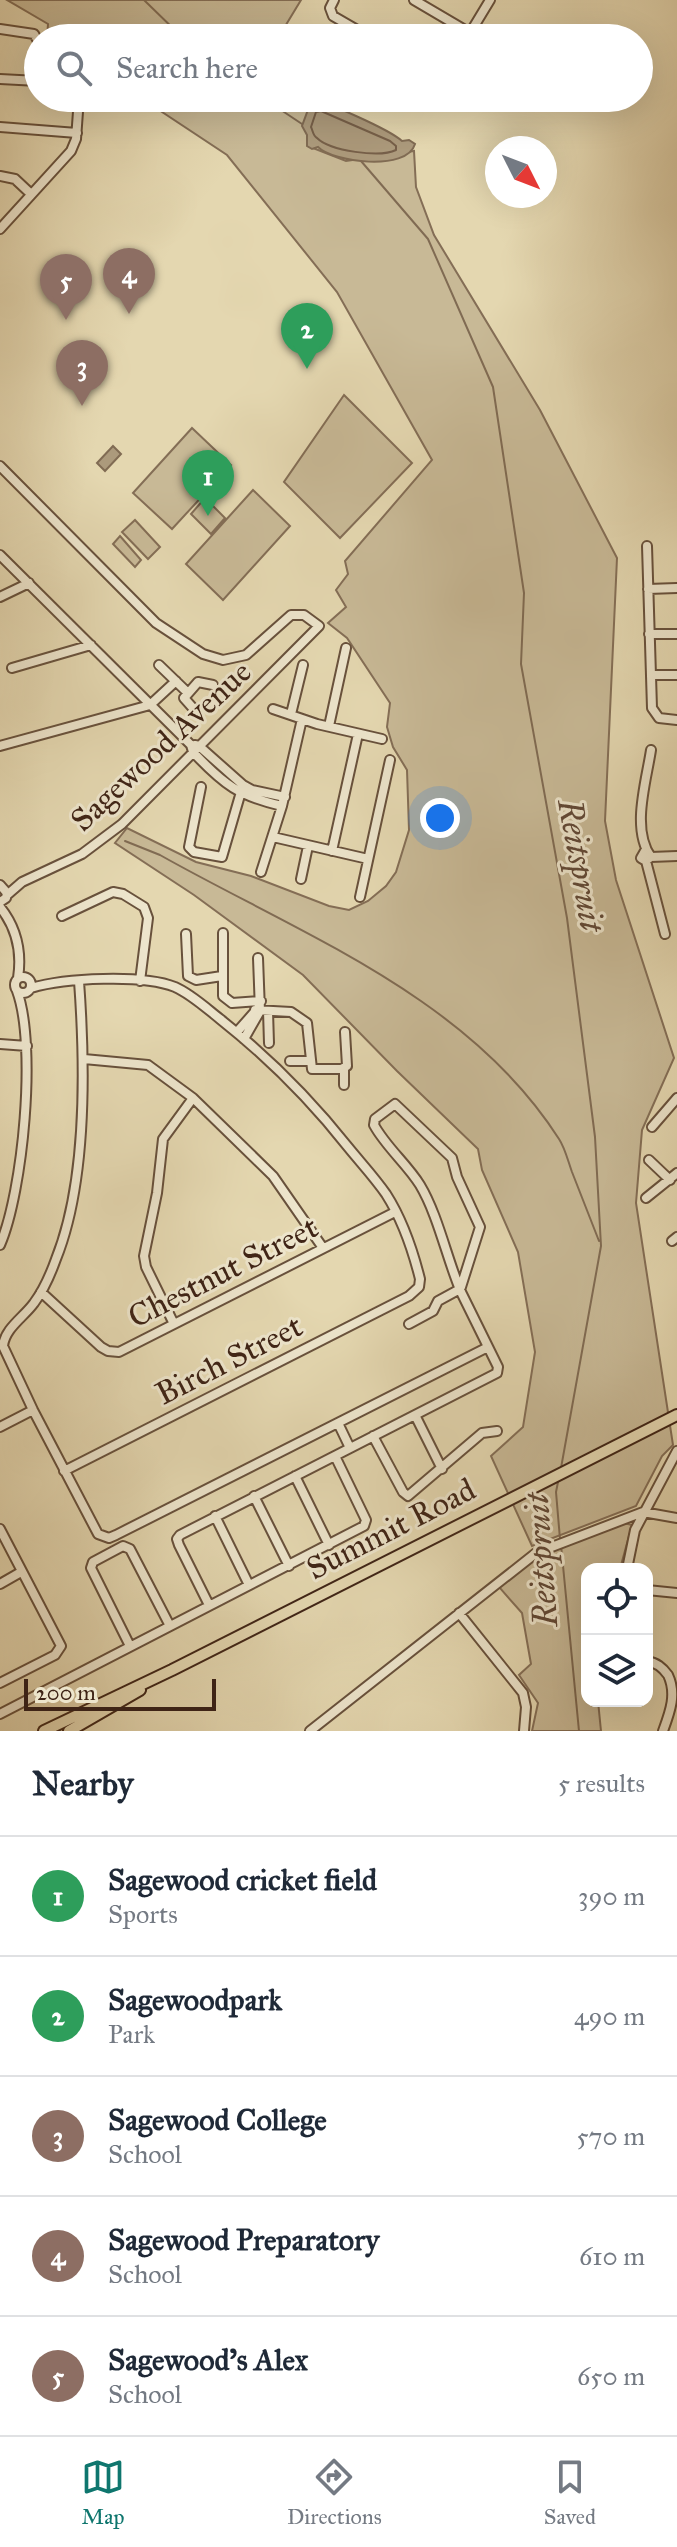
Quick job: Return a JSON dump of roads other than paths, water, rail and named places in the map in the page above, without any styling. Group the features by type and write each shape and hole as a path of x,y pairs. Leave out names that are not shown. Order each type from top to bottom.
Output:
{"main road":[{"name":"Summit Road","path":"44,1731 172,1670 677,1415"},
{"name":"Summit Road","path":"69,1731 105,1713 172,1670"}],"street":[{"path":"334,0 330,8 333,16 347,24"},
{"path":"414,0 451,24"},
{"path":"475,24 490,0"},
{"path":"0,29 24,33"},
{"path":"0,79 24,80"},
{"path":"0,229 71,151 77,133 78,112"},
{"path":"0,127 77,133"},
{"path":"0,176 15,179 31,194"},
{"name":"Sagewood Avenue","path":"0,466 156,623 203,654 223,660 246,655 291,615 304,615 319,626 194,748 131,816 102,841 82,854 22,882 0,885"},
{"path":"647,546 653,712 659,718 677,720"},
{"path":"0,555 194,748 225,783 284,802"},
{"path":"0,597 29,583"},
{"path":"648,589 677,588"},
{"path":"649,634 677,634"},
{"path":"12,668 91,645"},
{"path":"329,726 346,648"},
{"path":"159,665 188,693"},
{"path":"291,714 303,665"},
{"path":"651,675 677,675"},
{"path":"0,746 150,705 176,681"},
{"path":"192,707 184,699 188,693 201,681 213,685"},
{"path":"273,709 382,739"},
{"path":"261,872 284,802 302,719"},
{"path":"332,851 358,734"},
{"path":"651,750 641,817 642,840 665,934"},
{"path":"360,897 390,760"},
{"path":"201,787 189,847 194,852 221,857 225,854 241,789"},
{"path":"273,837 368,859"},
{"path":"301,879 308,846"},
{"path":"647,856 677,856"},
{"name":"Sagewood Avenue","path":"3,900 22,882"},
{"path":"0,885 6,890 3,900 16,936 20,964 27,983 24,1009 27,1046 18,1175 0,1245"},
{"path":"62,916 113,892 123,894 144,907 148,918 140,981"},
{"path":"223,933 223,996 228,1002 291,1012 307,1023 310,1066 315,1069 344,1068"},
{"path":"186,934 188,976 196,980 222,976"},
{"path":"258,958 261,1008 269,1043"},
{"path":"79,981 84,1059 72,1196 60,1250 41,1292 3,1342 5,1353 95,1531 106,1537 116,1535 488,1347"},
{"path":"24,1009 15,986 27,983 140,981 163,983 180,990 243,1032 315,1106 381,1187 395,1212"},
{"path":"243,1032 261,1008"},
{"path":"344,1085 344,1068 348,1062 345,1032"},
{"path":"0,1044 27,1046"},
{"path":"84,1059 148,1065 193,1098 273,1176 323,1248"},
{"path":"290,1061 310,1061"},
{"path":"174,1324 146,1267 144,1256 157,1193 163,1139 193,1098"},
{"path":"652,1127 677,1098"},
{"path":"209,1605 177,1539 215,1516 496,1374 498,1367 460,1289 423,1190 374,1125 375,1119 394,1105 400,1107 452,1158 457,1177 478,1220 479,1234 460,1289 438,1301 433,1311 409,1324"},
{"path":"649,1160 670,1180"},
{"path":"646,1198 677,1173"},
{"name":"Chestnut Street","path":"41,1292 108,1351 123,1350 395,1212"},
{"name":"Birch Street","path":"64,1471 416,1290 420,1276 395,1212"},
{"path":"0,1427 33,1410"},
{"path":"415,1415 442,1469"},
{"path":"338,1423 350,1448"},
{"path":"373,1436 406,1495 411,1495 482,1433 497,1431"},
{"path":"628,1563 632,1538 643,1512 677,1451"},
{"path":"0,1714 362,1528 367,1521 335,1456"},
{"path":"295,1476 329,1545"},
{"path":"254,1496 289,1566"},
{"path":"310,1731 539,1552 643,1512 677,1518"},
{"path":"215,1516 249,1585"},
{"path":"0,1529 61,1646 55,1655 0,1683"},
{"path":"130,1646 91,1566 114,1550 123,1546 130,1549 170,1626"},
{"path":"0,1584 21,1572"},
{"path":"653,1591 677,1593"},
{"path":"459,1613 523,1693 526,1707 524,1731"},
{"path":"653,1663 659,1665 674,1686 674,1702 663,1731"}],"water":[{"path":"307,112 346,112 402,141 409,140 415,144 409,153 398,158 369,162 353,160 307,146 307,135 302,126"},
{"path":"113,446 121,454 105,471 97,463"}],"waterway":[{"name":"Reitspruit","path":"144,0 169,24"},
{"name":"Reitspruit","path":"284,112 302,124"},
{"name":"Reitspruit","path":"361,161 428,239 493,387 524,593 521,664 567,918 595,1137 601,1246 561,1468"},
{"path":"125,841 160,855 378,973 430,1007 478,1045 521,1089 559,1139 599,1241"},
{"name":"Reitspruit","path":"558,1482 560,1539"},
{"name":"Reitspruit","path":"561,1545 579,1731"}],"place":[{"name":"Sagewood Preparatory","path":"129,314"},
{"name":"Sagewood's Alex","path":"66,320"},
{"name":"Sagewoodpark","path":"307,369"},
{"name":"Sagewood College","path":"82,406"},
{"name":"Sagewood cricket field","path":"208,516"}]}
